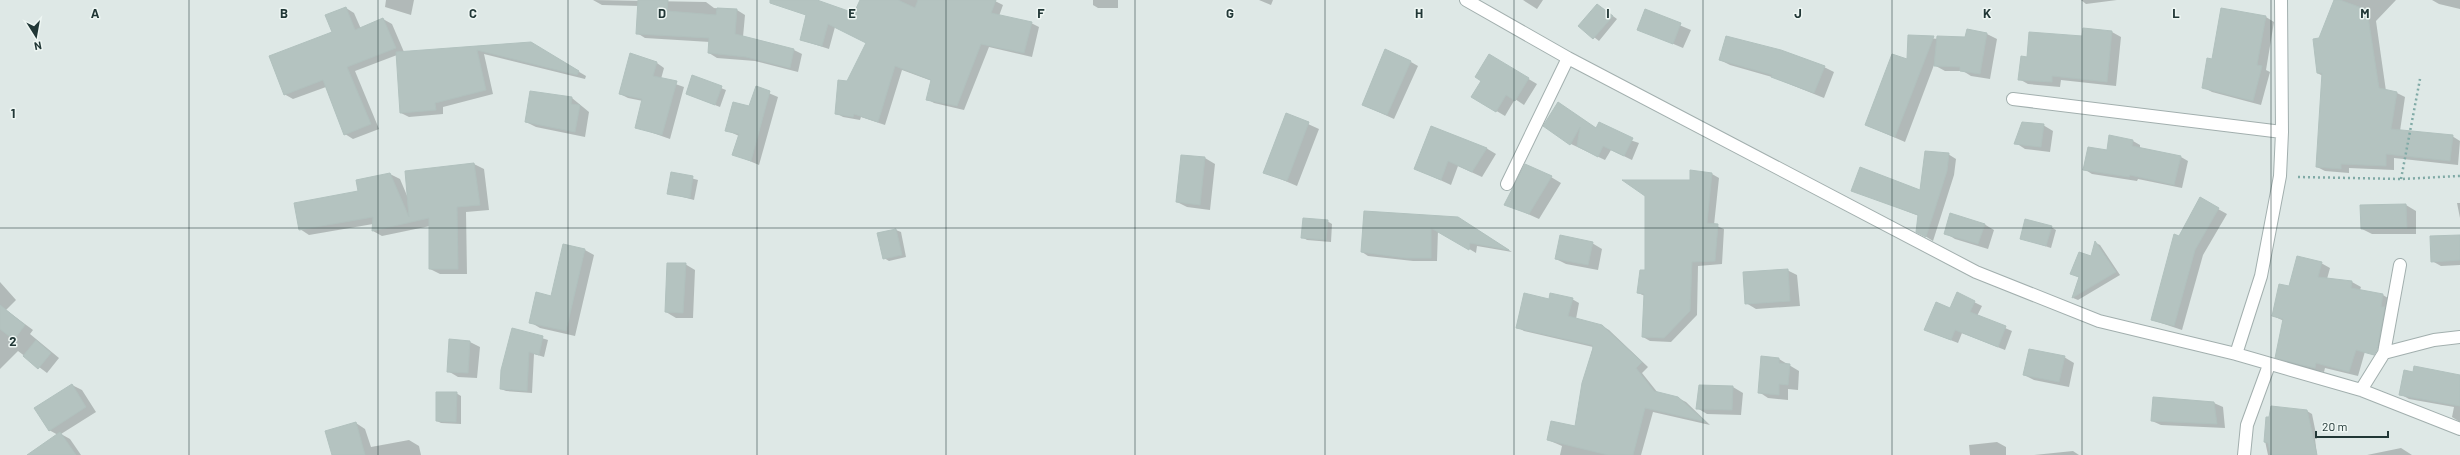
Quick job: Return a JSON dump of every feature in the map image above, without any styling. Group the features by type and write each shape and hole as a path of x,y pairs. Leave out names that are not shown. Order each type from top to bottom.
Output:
{"street":[{"path":"1466,0 1568,58 1976,272 2042,300 2099,321 2236,354 2269,365 2361,390 2460,429"},
{"path":"2236,354 2261,276 2280,176 2282,132 2280,1"},
{"path":"1507,184 1568,58"},
{"path":"2012,99 2282,132"},
{"path":"2361,390 2384,353 2400,265"},
{"path":"2384,353 2434,340 2460,337"},
{"path":"2244,455 2247,425 2269,365"}],"path":[{"path":"2401,179 2420,79"},
{"path":"2280,176 2401,179 2460,176"}],"building":[{"path":"638,0 668,0 667,11 716,15 717,8 737,9 735,34 794,49 790,68 746,57 708,53 709,38 636,34"},
{"path":"770,0 817,0 854,13 860,0 898,0 915,8 918,0 996,0 991,13 1032,22 1024,53 981,44 957,106 926,100 931,80 895,66 878,122 854,114 853,117 835,114 838,80 847,81 866,43 828,24 822,46 800,40 806,15 770,3"},
{"path":"2334,0 2340,0 2367,10 2379,88 2397,92 2391,129 2453,135 2450,161 2386,154 2386,166 2341,164 2341,169 2316,167 2322,73 2317,73 2313,39 2319,38"},
{"path":"1597,4 1613,16 1593,39 1578,26"},
{"path":"346,7 355,30 383,18 396,48 347,67 371,124 344,135 323,80 284,95 269,56 332,32 325,15"},
{"path":"2221,8 2266,16 2257,65 2262,66 2253,101 2202,88 2207,58 2212,59"},
{"path":"1645,9 1681,23 1673,44 1637,30"},
{"path":"2083,28 2112,31 2107,82 2052,76 2052,82 2018,80 2021,56 2027,57 2029,32 2082,36"},
{"path":"1967,29 1987,33 1980,74 1960,71 1960,67 1934,66 1937,36 1965,37"},
{"path":"1908,35 1934,36 1895,137 1865,125 1892,54 1907,59"},
{"path":"1726,36 1781,50 1825,66 1814,93 1771,77 1772,75 1719,60"},
{"path":"531,42 579,71 577,75 477,50 486,90 435,103 436,110 400,113 396,52"},
{"path":"1385,49 1411,61 1387,115 1362,105"},
{"path":"630,53 657,62 653,76 677,81 662,135 635,128 642,99 619,94"},
{"path":"1489,54 1529,78 1515,101 1506,95 1496,112 1471,97 1481,81 1475,77"},
{"path":"692,75 722,86 715,105 686,94"},
{"path":"756,86 770,91 751,161 732,155 739,134 725,131 733,102 749,106"},
{"path":"530,91 572,97 571,104 580,105 575,132 525,122"},
{"path":"1558,102 1596,128 1599,122 1633,138 1624,156 1603,146 1598,157 1577,146 1580,127 1570,145 1543,126"},
{"path":"1286,113 1309,122 1287,181 1263,173"},
{"path":"2022,122 2044,124 2041,147 2014,144"},
{"path":"1431,126 1487,148 1472,172 1448,161 1441,180 1414,169"},
{"path":"2109,135 2133,140 2132,146 2181,156 2174,185 2130,175 2129,177 2083,170 2088,147 2107,150"},
{"path":"1925,151 1949,153 1947,171 1926,237 1916,232 1918,215 1851,191 1860,167 1920,190"},
{"path":"1181,155 1205,157 1200,205 1176,202"},
{"path":"474,163 480,205 457,207 458,269 429,269 429,218 372,231 373,217 299,230 294,203 358,191 356,180 390,173 409,217 405,171"},
{"path":"1525,164 1552,176 1529,214 1504,205"},
{"path":"1690,170 1712,173 1707,223 1718,224 1715,261 1692,262 1690,311 1664,338 1642,337 1644,294 1637,293 1640,270 1645,270 1645,196 1622,180 1690,180"},
{"path":"671,172 693,176 690,198 667,194"},
{"path":"2200,197 2219,208 2195,250 2174,326 2151,320 2174,234 2179,236"},
{"path":"2406,204 2407,228 2361,229 2360,205"},
{"path":"1364,211 1458,217 1509,250 1470,243 1469,250 1431,228 1431,258 1406,258 1361,252"},
{"path":"1950,213 1985,224 1978,244 1944,234"},
{"path":"1303,218 1328,220 1326,240 1301,238"},
{"path":"2025,219 2052,226 2046,246 2020,239"},
{"path":"896,229 902,255 883,259 877,233"},
{"path":"1560,235 1593,242 1588,265 1555,259"},
{"path":"2460,235 2460,260 2431,262 2430,236"},
{"path":"2095,241 2116,272 2072,298 2079,277 2070,274 2079,252 2091,256"},
{"path":"563,244 585,249 566,331 529,323 536,292 551,296"},
{"path":"2297,256 2322,262 2318,277 2352,281 2351,288 2383,294 2381,307 2385,307 2377,350 2374,355 2356,350 2349,372 2316,363 2315,368 2275,358 2283,319 2272,316 2279,284 2289,286"},
{"path":"667,263 686,263 683,313 665,312"},
{"path":"1788,269 1790,301 1745,304 1743,272"},
{"path":"1957,292 1975,301 1970,312 2006,326 1998,347 1955,330 1951,340 1924,330 1936,302 1950,308"},
{"path":"1524,293 1549,299 1550,293 1573,298 1568,316 1602,325 1642,362 1636,368 1654,391 1678,397 1706,422 1645,408 1633,455 1608,455 1547,440 1551,421 1575,426 1582,383 1593,348 1592,345 1516,328"},
{"path":"0,305 25,325 14,340 0,329"},
{"path":"512,328 543,336 539,355 529,352 527,391 500,389 501,370"},
{"path":"449,339 470,341 468,373 447,372"},
{"path":"36,340 51,353 38,369 23,356"},
{"path":"2029,349 2065,356 2059,382 2023,375"},
{"path":"1761,356 1779,358 1779,363 1790,364 1788,385 1779,384 1779,395 1758,393"},
{"path":"2414,366 2460,375 2460,406 2399,395 2404,370 2413,372"},
{"path":"72,384 86,407 49,431 34,408"},
{"path":"1699,385 1733,386 1732,410 1696,409"},
{"path":"436,392 457,392 456,422 436,421"},
{"path":"2153,397 2214,402 2217,424 2151,421"},
{"path":"2271,406 2307,410 2317,455 2271,455 2268,443 2264,442 2266,417 2269,417"},
{"path":"356,422 365,455 332,455 325,431"},
{"path":"60,432 76,455 27,455"}]}
